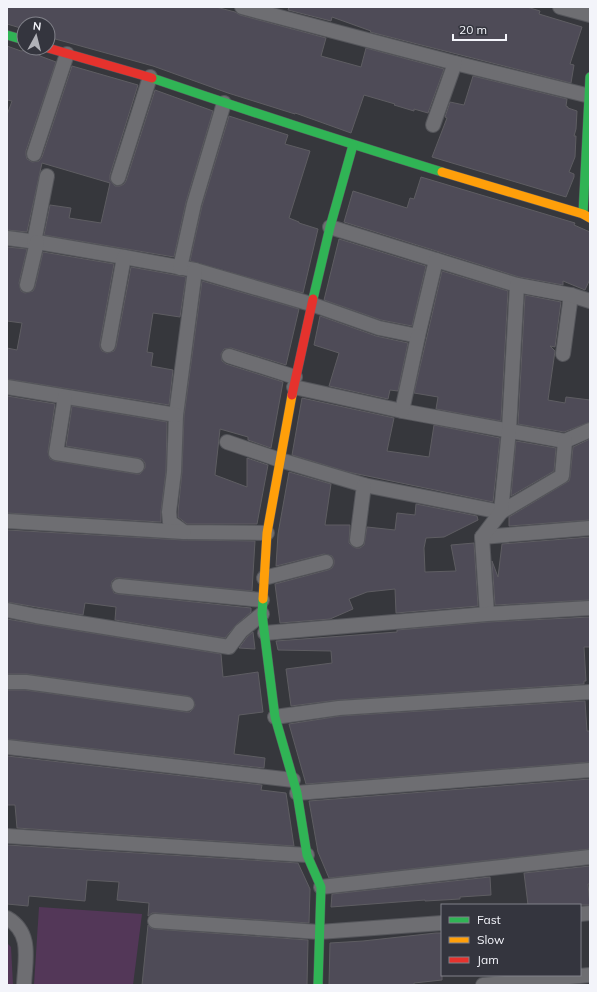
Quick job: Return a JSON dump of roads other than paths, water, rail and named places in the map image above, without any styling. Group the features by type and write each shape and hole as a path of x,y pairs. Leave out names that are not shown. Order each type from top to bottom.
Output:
{"street":[{"path":"242,7 455,64 590,96"},
{"path":"560,7 590,15"},
{"path":"56,51 150,77 353,145 587,216 590,77"},
{"path":"34,154 67,54"},
{"path":"433,125 455,64"},
{"path":"118,178 150,77"},
{"path":"180,268 194,204 224,103"},
{"path":"318,985 321,886 306,855 295,787 275,717 262,607 267,533 294,382 330,227 353,145"},
{"path":"27,285 47,176"},
{"path":"330,227 517,285 571,295 590,301"},
{"path":"7,238 195,270 311,304 379,328 418,336"},
{"path":"108,345 124,257"},
{"path":"402,411 436,260"},
{"path":"184,532 170,522 169,512 174,472 176,415 195,270"},
{"path":"501,512 509,430 517,285"},
{"path":"563,354 571,295"},
{"path":"229,356 294,382 402,411 565,441 590,430"},
{"path":"7,387 176,415"},
{"path":"65,397 56,453 137,466"},
{"path":"487,614 482,537 501,512 562,476 565,441"},
{"path":"227,442 280,460 364,484 501,512"},
{"path":"357,540 364,484"},
{"path":"7,521 184,532 267,533"},
{"path":"482,537 590,528"},
{"path":"264,578 326,562"},
{"path":"119,586 262,607"},
{"path":"7,610 229,647 262,607"},
{"path":"265,633 487,614 590,608"},
{"path":"7,682 26,682 187,704"},
{"path":"275,717 339,708 590,692"},
{"path":"7,747 295,787 590,770"},
{"path":"7,836 306,855"},
{"path":"321,886 590,857"},
{"path":"7,918 20,929 24,936 26,950 24,985"},
{"path":"155,920 319,932 441,923"},
{"path":"483,985 571,976"}]}
